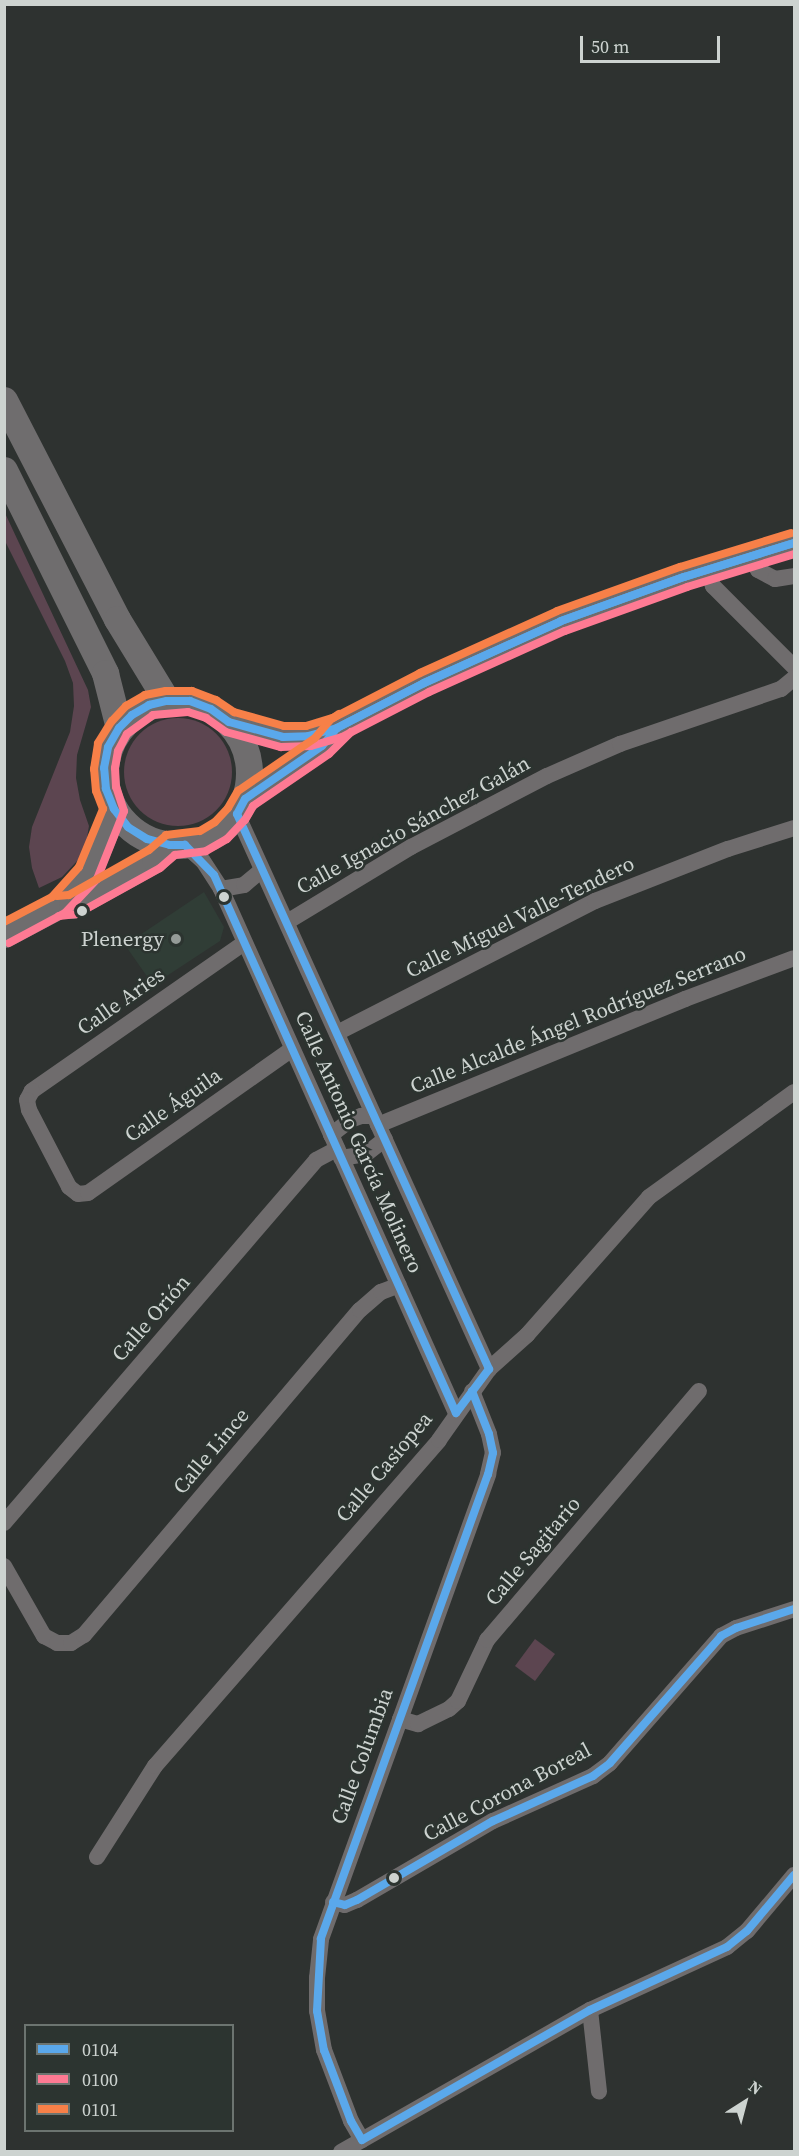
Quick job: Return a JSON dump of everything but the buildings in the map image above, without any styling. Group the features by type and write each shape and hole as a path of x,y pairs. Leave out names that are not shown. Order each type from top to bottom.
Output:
{"main road":[{"path":"4,400 117,619 167,700"},
{"path":"4,470 105,673 119,728"},
{"path":"167,700 190,701 211,709 229,722 241,739 248,758 249,778 241,806 222,830 202,841 177,845 147,839 128,827 114,809 106,789 104,768 108,747 119,728 132,715 149,705 167,700"},
{"path":"4,934 59,905 88,873 114,809"},
{"path":"59,905 72,905 177,845"}],"street":[{"path":"229,722 283,737 308,736 337,728 509,643 614,601 795,543"},
{"path":"752,556 758,570 775,579 795,576"},
{"path":"708,570 713,586 795,667"},
{"name":"Calle Ignacio Sánchez Galán","path":"287,922 411,847 547,776 620,744 781,689 795,678"},
{"path":"241,806 322,746 337,728"},
{"name":"Calle Antonio García Molinero","path":"241,806 262,870 489,1369"},
{"name":"Calle Miguel Valle-Tendero","path":"337,1033 595,901 728,849 795,828"},
{"name":"Calle Antonio García Molinero","path":"177,845 203,861 221,889 456,1413"},
{"path":"221,889 244,885 262,870"},
{"name":"Calle Aries","path":"78,1194 69,1187 29,1110 27,1100 32,1090 244,943"},
{"name":"Calle Alcalde Ángel Rodríguez Serrano","path":"379,1127 674,1004 795,958"},
{"name":"Calle Águila","path":"78,1194 88,1193 292,1049"},
{"name":"Calle Casiopea","path":"97,1857 117,1822 155,1766 440,1440 456,1413 489,1369 527,1335 649,1197 795,1092"},
{"name":"Calle Orión","path":"4,1523 316,1160 336,1147 350,1120 361,1116 379,1127"},
{"path":"336,1147 366,1154 379,1127"},
{"name":"Calle Lince","path":"4,1566 44,1636 57,1643 71,1642 84,1635 360,1310 376,1296 399,1285"},
{"name":"Calle Sagitario","path":"400,1719 418,1724 458,1701 487,1640 699,1391"},
{"name":"Calle Columbia","path":"362,2140 351,2121 324,2050 317,2011 321,1939 488,1474 493,1453 489,1434 472,1392"},
{"name":"Calle Corona Boreal","path":"333,1902 345,1905 357,1900 493,1821 593,1776 610,1762 721,1636 736,1628 795,1609"},
{"path":"341,2151 590,2010 727,1947 747,1931 795,1875"},
{"path":"590,2010 599,2092"}],"shaded area":[{"path":"4,511 88,690 91,707 77,755 76,778 80,800 89,826 86,843 78,860 62,877 39,888 32,868 29,847 32,827 70,732 74,706 73,683 65,661 5,541"},
{"path":"178,718 199,722 216,734 228,751 232,772 228,793 216,810 199,822 178,826 157,822 140,810 128,793 124,772 128,751 140,734 157,722"},
{"name":"Plenergy","path":"204,892 224,927 220,941 153,985 125,945"},
{"path":"535,1639 555,1654 535,1681 515,1666"}],"transit line":[{"name":"0101","path":"4,922 52,897 79,867 103,809 96,791 94,769 98,743 112,721 126,706 145,695 166,691 192,691 216,700 234,712 284,726 306,726 333,718 420,673 557,611 680,567 791,533"},
{"name":"0104","path":"794,543 752,556 684,577 794,543"},
{"name":"0100","path":"9,943 65,913 97,879 124,811 116,787 115,768 118,751 127,734 153,715 188,712 206,718 226,732 281,747 311,746 342,737 429,692 565,631 687,587 794,554"},
{"name":"0104","path":"561,621 684,577"},
{"name":"0104","path":"561,621 684,577"},
{"name":"0104","path":"424,683 561,621"},
{"name":"0104","path":"424,683 561,621"},
{"name":"0104","path":"337,728 424,683"},
{"name":"0104","path":"337,728 424,683"},
{"name":"0104","path":"167,701 190,701 211,709 229,722 283,737 308,736 337,728 322,746 245,799 237,814 489,1369 456,1413 214,875 185,845 170,845 147,839 128,827 114,809 106,789 104,768 108,747 119,728 132,715 149,705 167,701"},
{"name":"0101","path":"57,896 69,895 149,850 166,835 200,831 215,822 228,808 238,791 315,738 330,720 339,714"},
{"name":"0100","path":"59,916 77,914 160,868 175,855 206,851 227,839 245,820 253,806 329,754 351,732"},
{"name":"0104","path":"472,1391 489,1434 493,1453 488,1474 321,1939 317,2011 324,2050 351,2121 362,2140 590,2010 727,1947 747,1931 794,1875"},
{"name":"0104","path":"333,1902 345,1905 357,1900 493,1821 593,1776 610,1763 721,1636 736,1628 794,1609"}],"place":[{"name":"Plenergy","path":"176,939"}]}
